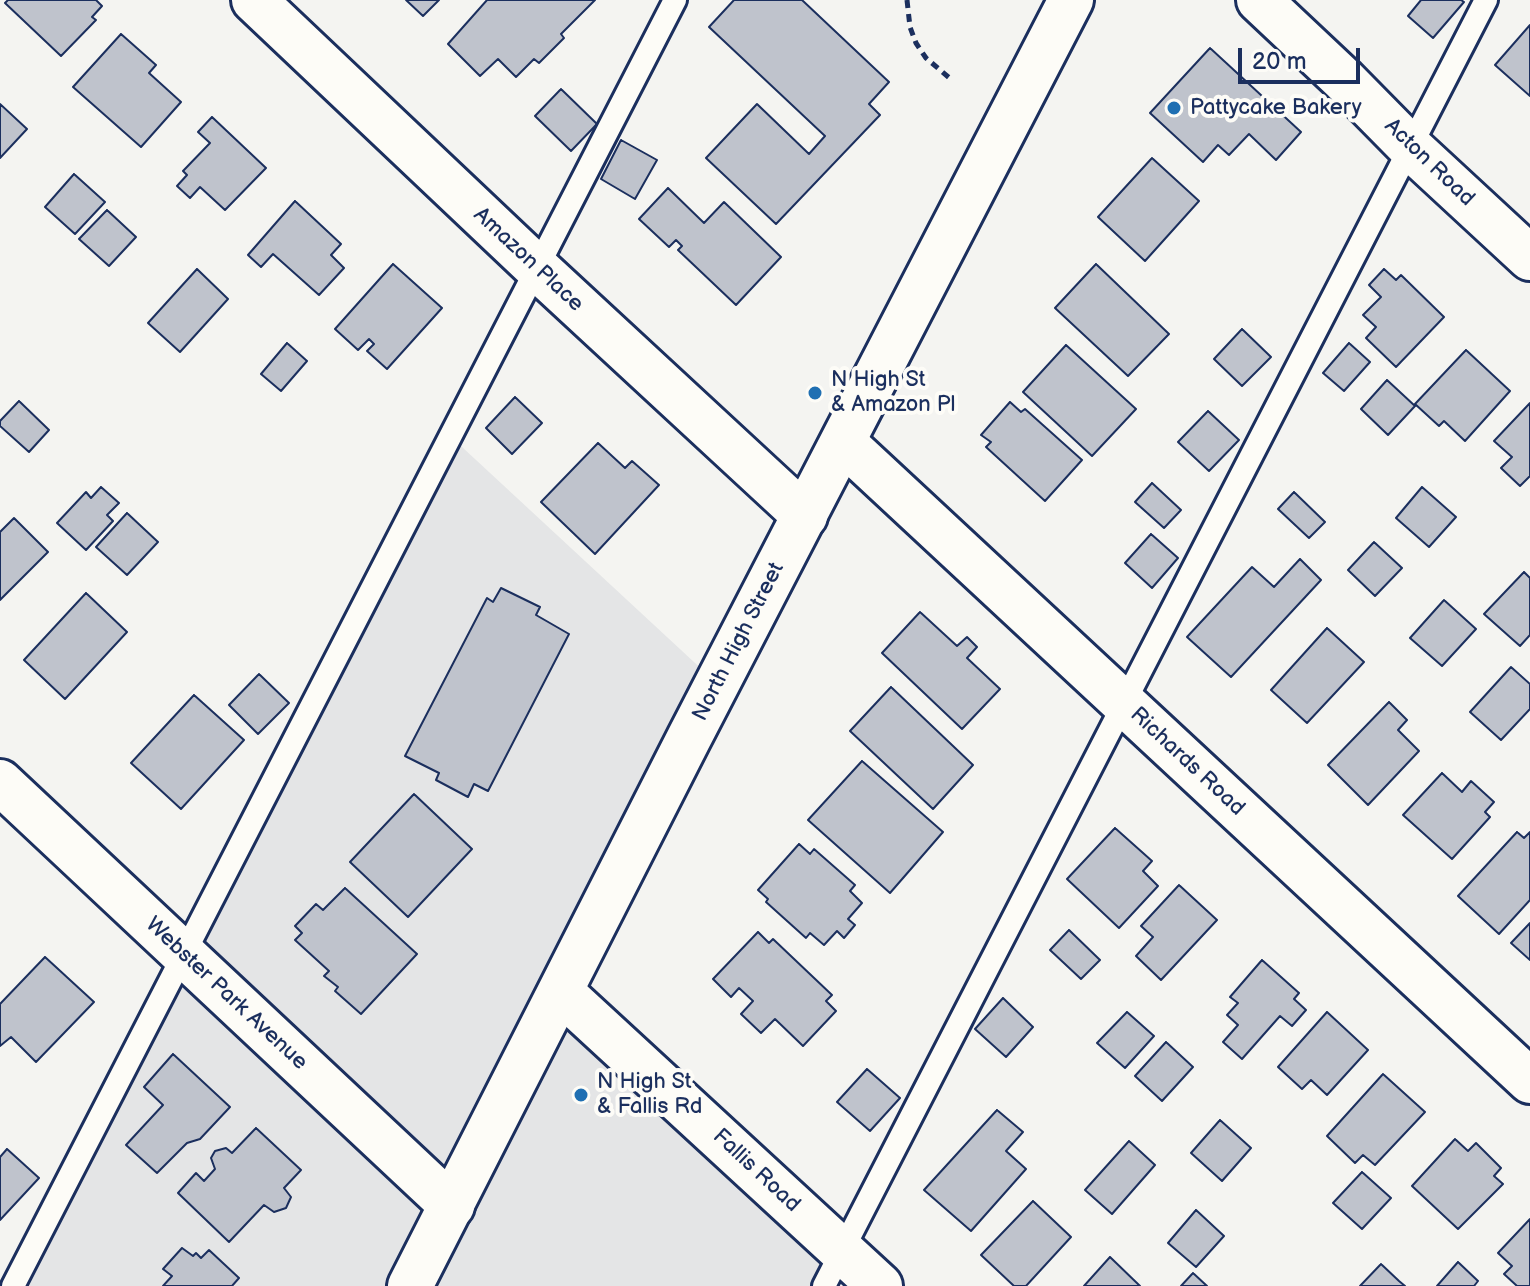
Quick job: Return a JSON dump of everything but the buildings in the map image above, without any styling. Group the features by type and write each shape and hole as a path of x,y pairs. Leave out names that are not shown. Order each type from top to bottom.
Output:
{"street":[{"name":"Amazon Place","path":"254,0 805,516"},
{"name":"North High Street","path":"410,1286 1071,0"},
{"name":"Acton Road","path":"1259,0 1530,258"},
{"name":"Richards Road","path":"844,443 1530,1081"},
{"name":"Webster Park Avenue","path":"0,782 452,1206"},
{"name":"Fallis Road","path":"561,992 833,1269 880,1286"}],"lane":[{"path":"13,1286 675,0"},
{"path":"833,1269 1486,0"}],"path":[{"path":"907,0 910,27 916,43 938,71 953,81"}],"shaded area":[{"path":"448,434 722,688 566,991 850,1255 834,1286 6,1286"}],"place":[{"name":"Pattycake Bakery","path":"1174,108"},
{"name":"N High St & Amazon Pl","path":"815,393"},
{"name":"N High St & Fallis Rd","path":"581,1095"}]}
